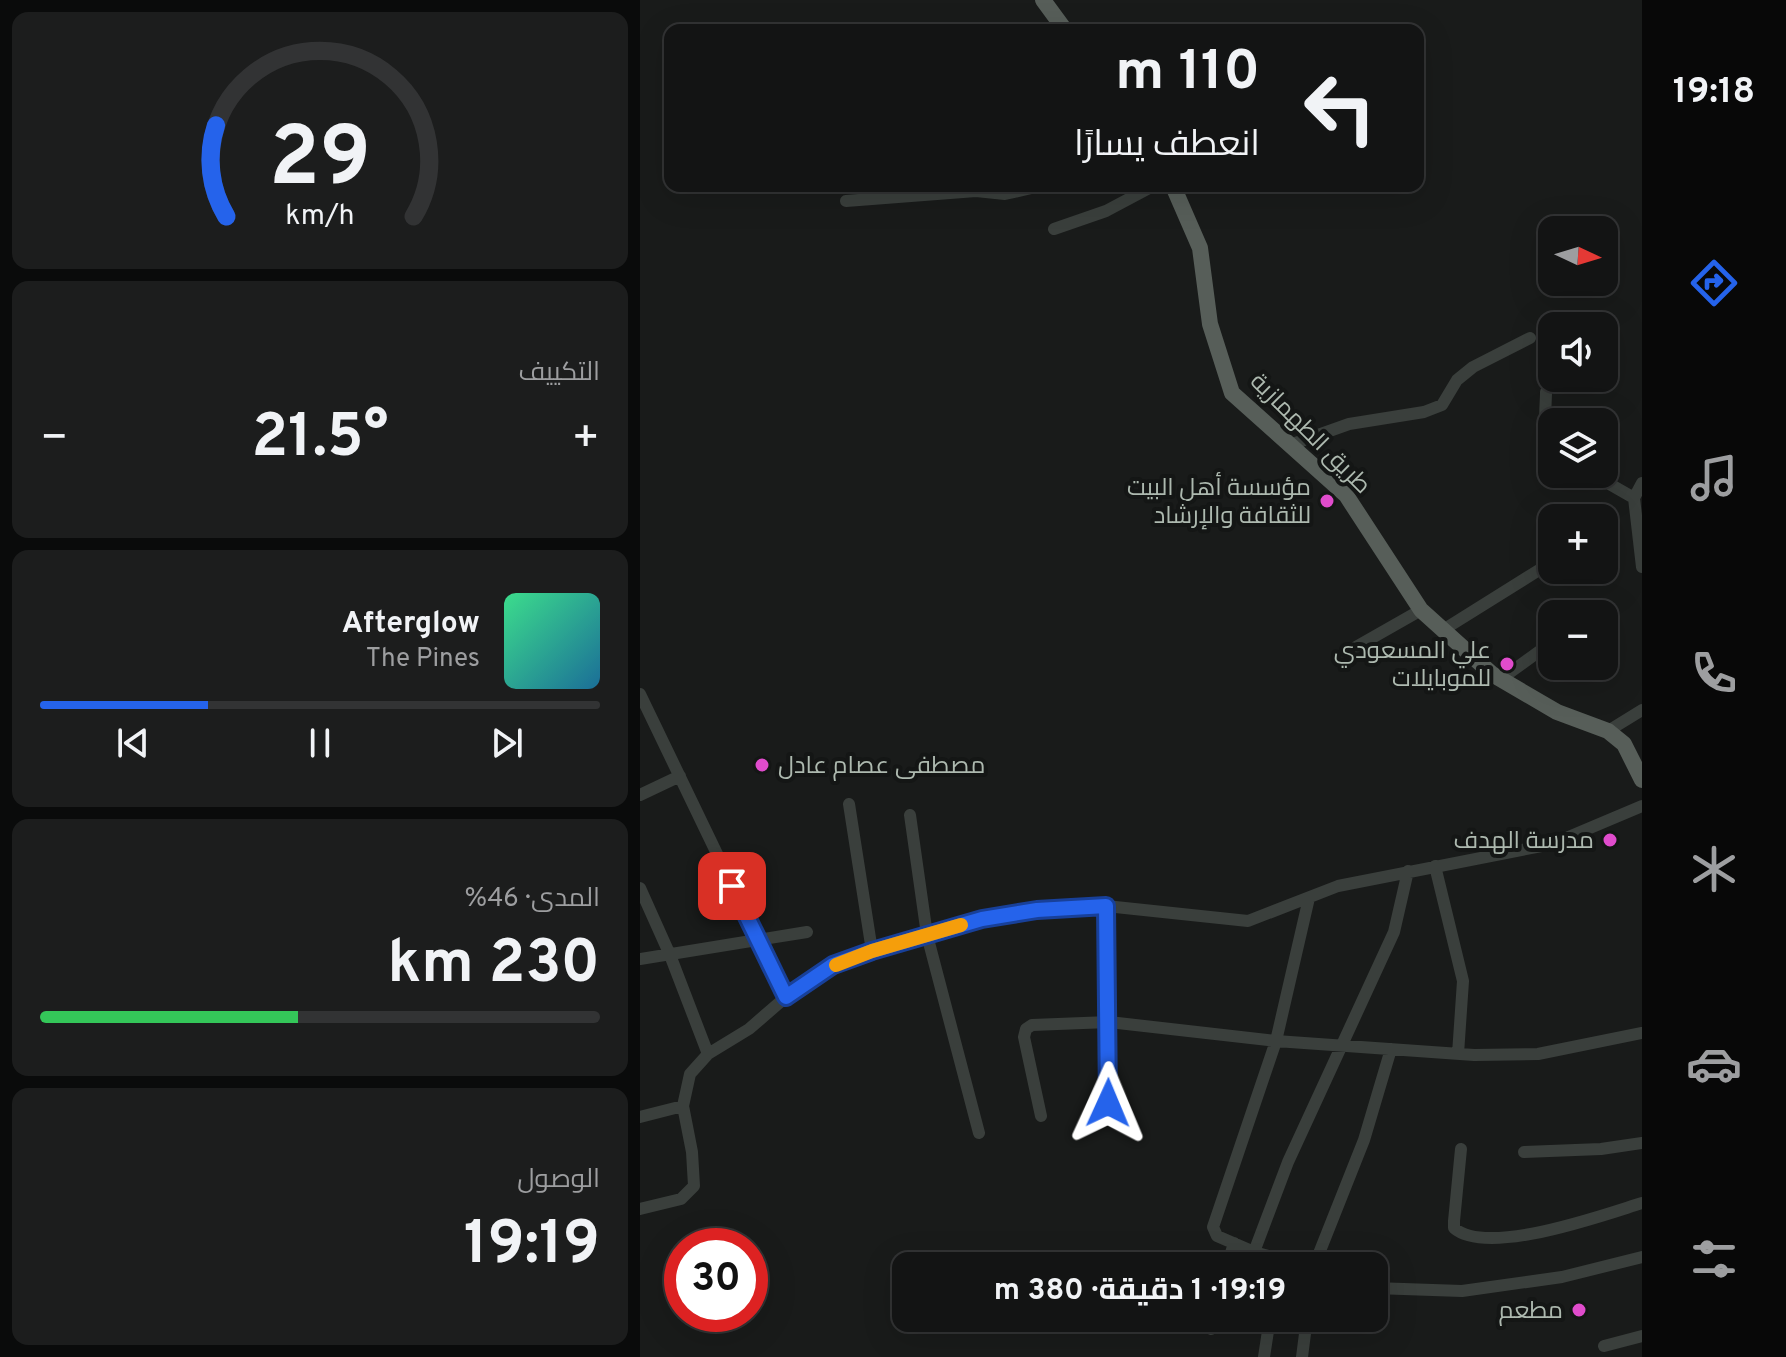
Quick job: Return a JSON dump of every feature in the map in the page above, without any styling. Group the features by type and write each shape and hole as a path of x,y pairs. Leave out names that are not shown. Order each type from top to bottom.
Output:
{"main road":[{"path":"1043,0 1061,24"},
{"name":"طريق الطهمازية","path":"1176,192 1200,248 1210,324 1232,393 1346,495 1421,610 1443,630 1501,679 1557,712 1608,731"},
{"path":"1608,731 1624,744 1642,780"}],"street":[{"path":"846,201 963,192"},
{"path":"986,192 1014,192"},
{"path":"1054,229 1106,211 1142,192"},
{"path":"1290,445 1349,424 1424,412 1442,405 1457,380 1473,367 1530,338"},
{"path":"1545,408 1546,392"},
{"path":"1642,483 1634,498 1642,567"},
{"path":"1616,488 1634,498"},
{"path":"1443,630 1538,571"},
{"path":"1356,647 1421,610"},
{"path":"1501,679 1538,652"},
{"path":"640,694 786,997"},
{"path":"1608,731 1642,710"},
{"path":"640,795 680,776"},
{"path":"849,804 872,951"},
{"path":"640,1209 681,1199 694,1186 692,1152 683,1106 690,1074 708,1054 749,1029 786,997 833,965 982,919 1023,912 1106,906 1248,921 1338,886 1552,844 1642,806"},
{"path":"910,815 927,935 979,1133"},
{"path":"1435,866 1463,981 1458,1054"},
{"path":"1309,898 1276,1041 1213,1227 1217,1236 1254,1252 1288,1162 1394,932 1408,871"},
{"path":"640,888 708,1054"},
{"path":"1106,906 1108,1103"},
{"path":"640,959 807,932"},
{"path":"1041,1116 1024,1037 1026,1029 1032,1025 1109,1022 1276,1041 1458,1054 1538,1054 1642,1033"},
{"path":"1320,1252 1364,1140 1391,1049"},
{"path":"640,1117 683,1106"},
{"path":"1524,1152 1601,1149 1642,1143"},
{"path":"1461,1149 1454,1221 1454,1228 1460,1233 1494,1239 1553,1230 1642,1203"},
{"path":"1231,1252 1234,1243"},
{"path":"1388,1288 1462,1291 1562,1277 1642,1257"},
{"path":"1264,1357 1268,1332"},
{"path":"1302,1357 1305,1332"},
{"path":"1604,1346 1642,1336"}],"slow traffic":[{"path":"836,965 961,925"}],"place":[{"name":"مؤسسة أهل البيت للثقافة والإرشاد","path":"1327,501"},
{"name":"علي المسعودي للموبايلات","path":"1507,664"},
{"name":"مصطفى عصام عادل","path":"762,765"},
{"name":"مدرسة الهدف","path":"1610,840"},
{"name":"مطعم","path":"1579,1310"}],"route":[{"path":"732,886 786,997 833,965 982,919 1037,910 1106,906 1108,1103"}]}
